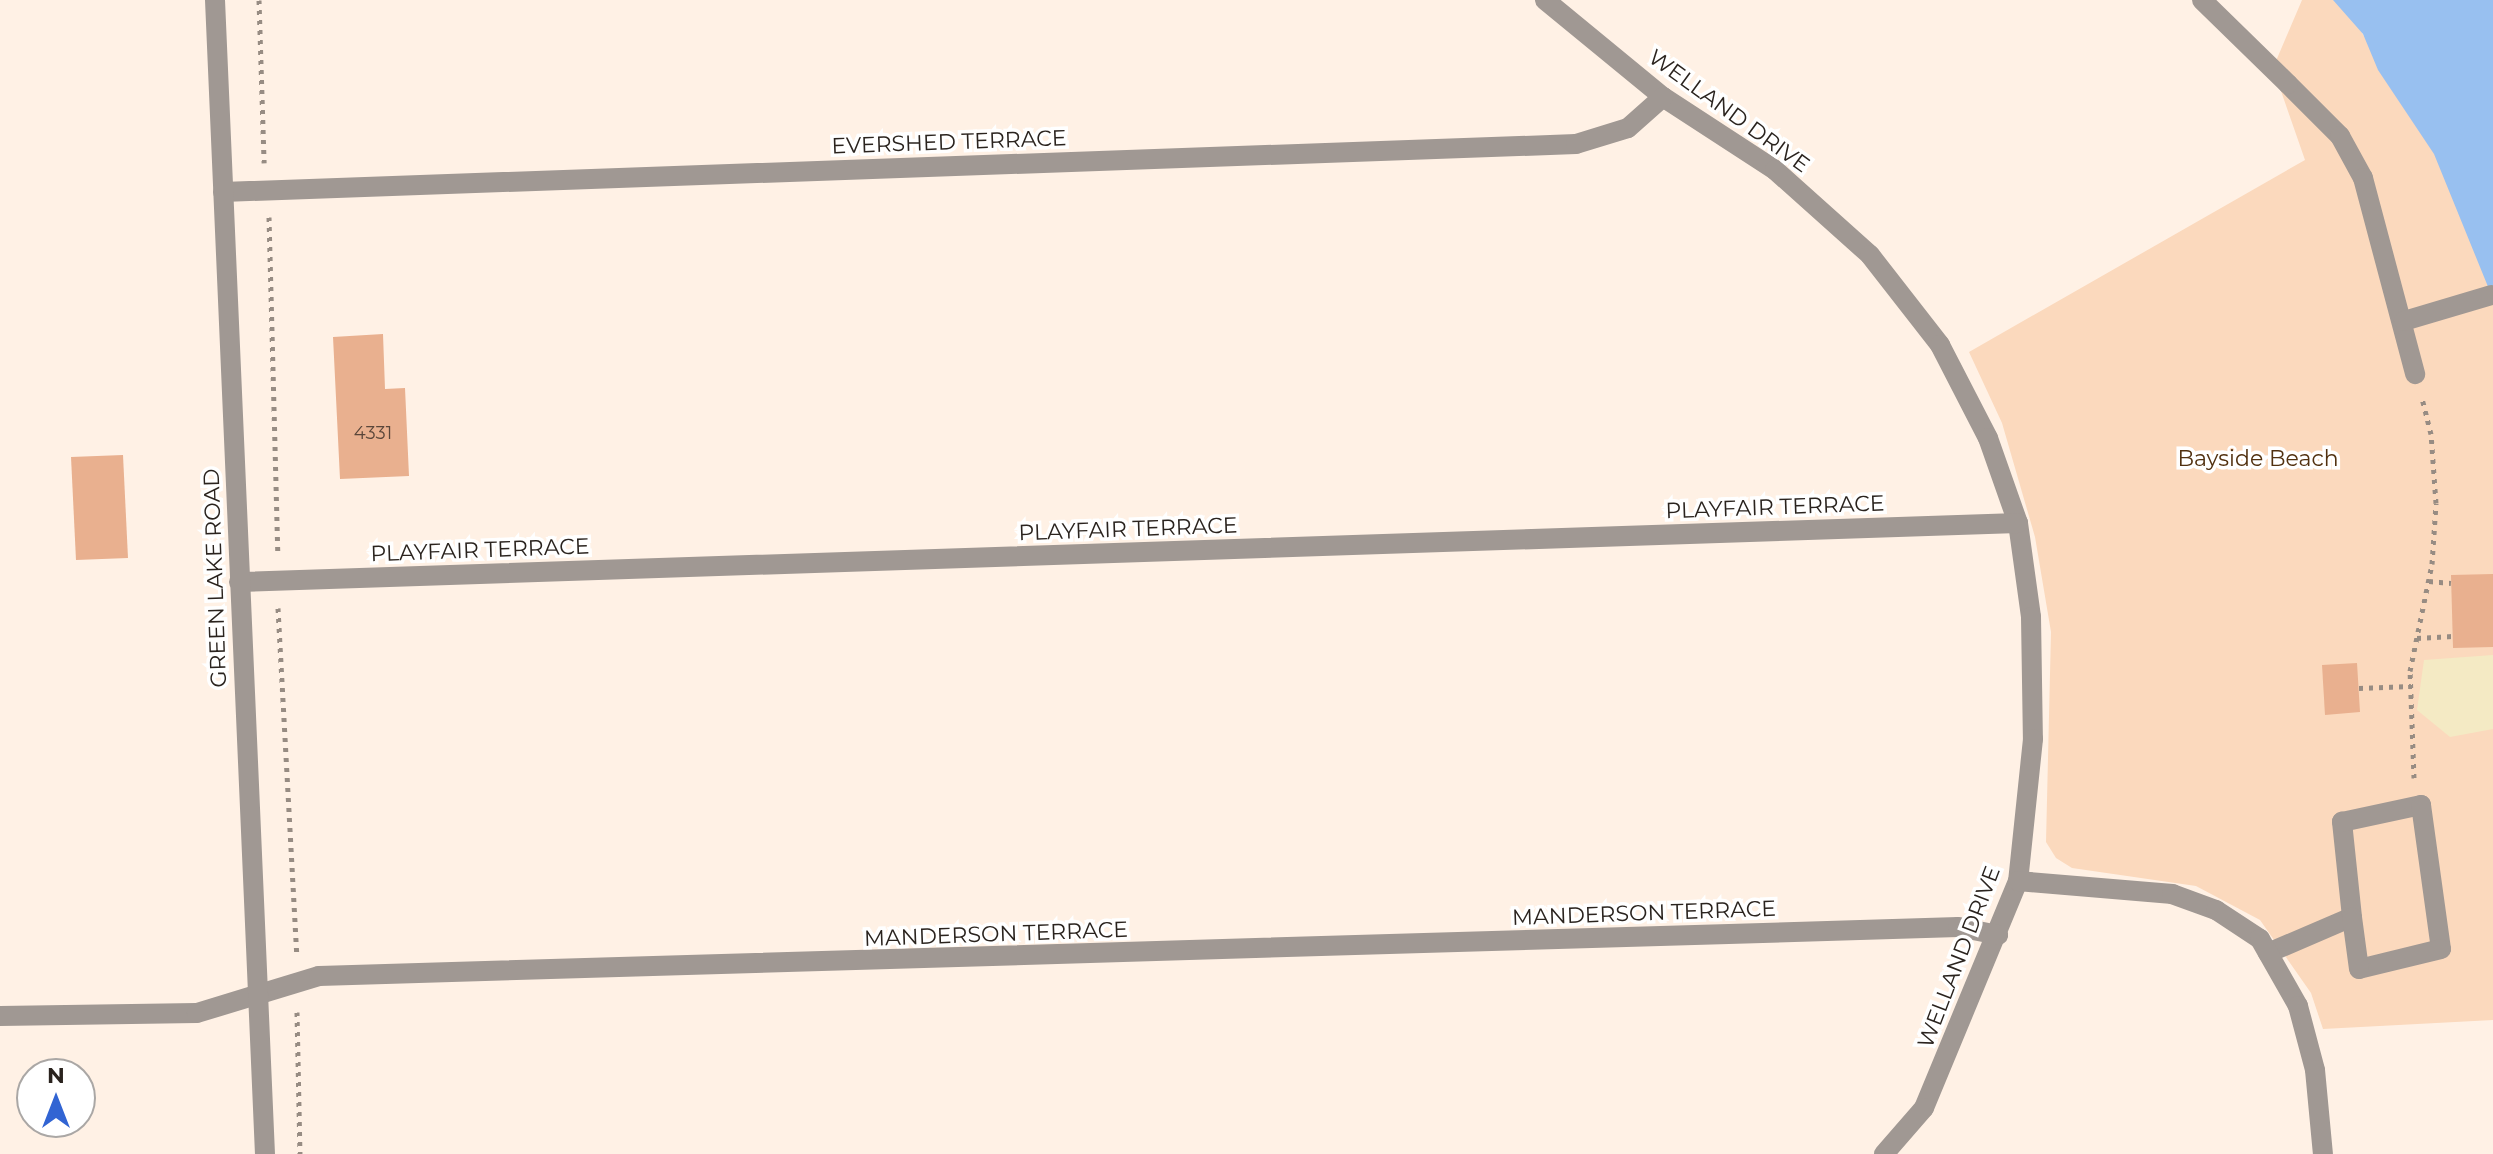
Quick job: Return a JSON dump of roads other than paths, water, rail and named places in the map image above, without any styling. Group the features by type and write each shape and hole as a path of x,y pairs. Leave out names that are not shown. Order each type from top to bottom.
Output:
{"street":[{"name":"GREEN LAKE ROAD","path":"215,0 265,1154"},
{"name":"WELLAND DRIVE","path":"1545,0 1663,97 1775,170 1870,255 1940,345 1988,438 2018,523 2031,617 2033,739 2018,881 1924,1108 1884,1154"},
{"path":"2202,0 2340,136 2363,178 2404,321 2415,374"},
{"name":"EVERSHED TERRACE","path":"223,192 1576,144 1628,128 1663,97"},
{"path":"2404,321 2491,295"},
{"name":"PLAYFAIR TERRACE","path":"239,582 2018,523"},
{"path":"2421,805 2441,949 2359,969 2352,917 2342,822 2421,805"},
{"path":"2018,881 2172,894 2216,910 2260,939 2298,1006 2315,1070 2323,1154"},
{"path":"2268,953 2352,917"},
{"name":"MANDERSON TERRACE","path":"0,1016 197,1013 319,976 1958,927 1998,935"}],"water":[{"path":"2333,0 2493,0 2493,299 2434,154 2378,70 2363,34"}],"park label":[{"name":"Bayside Beach","path":"2258,459"}]}
